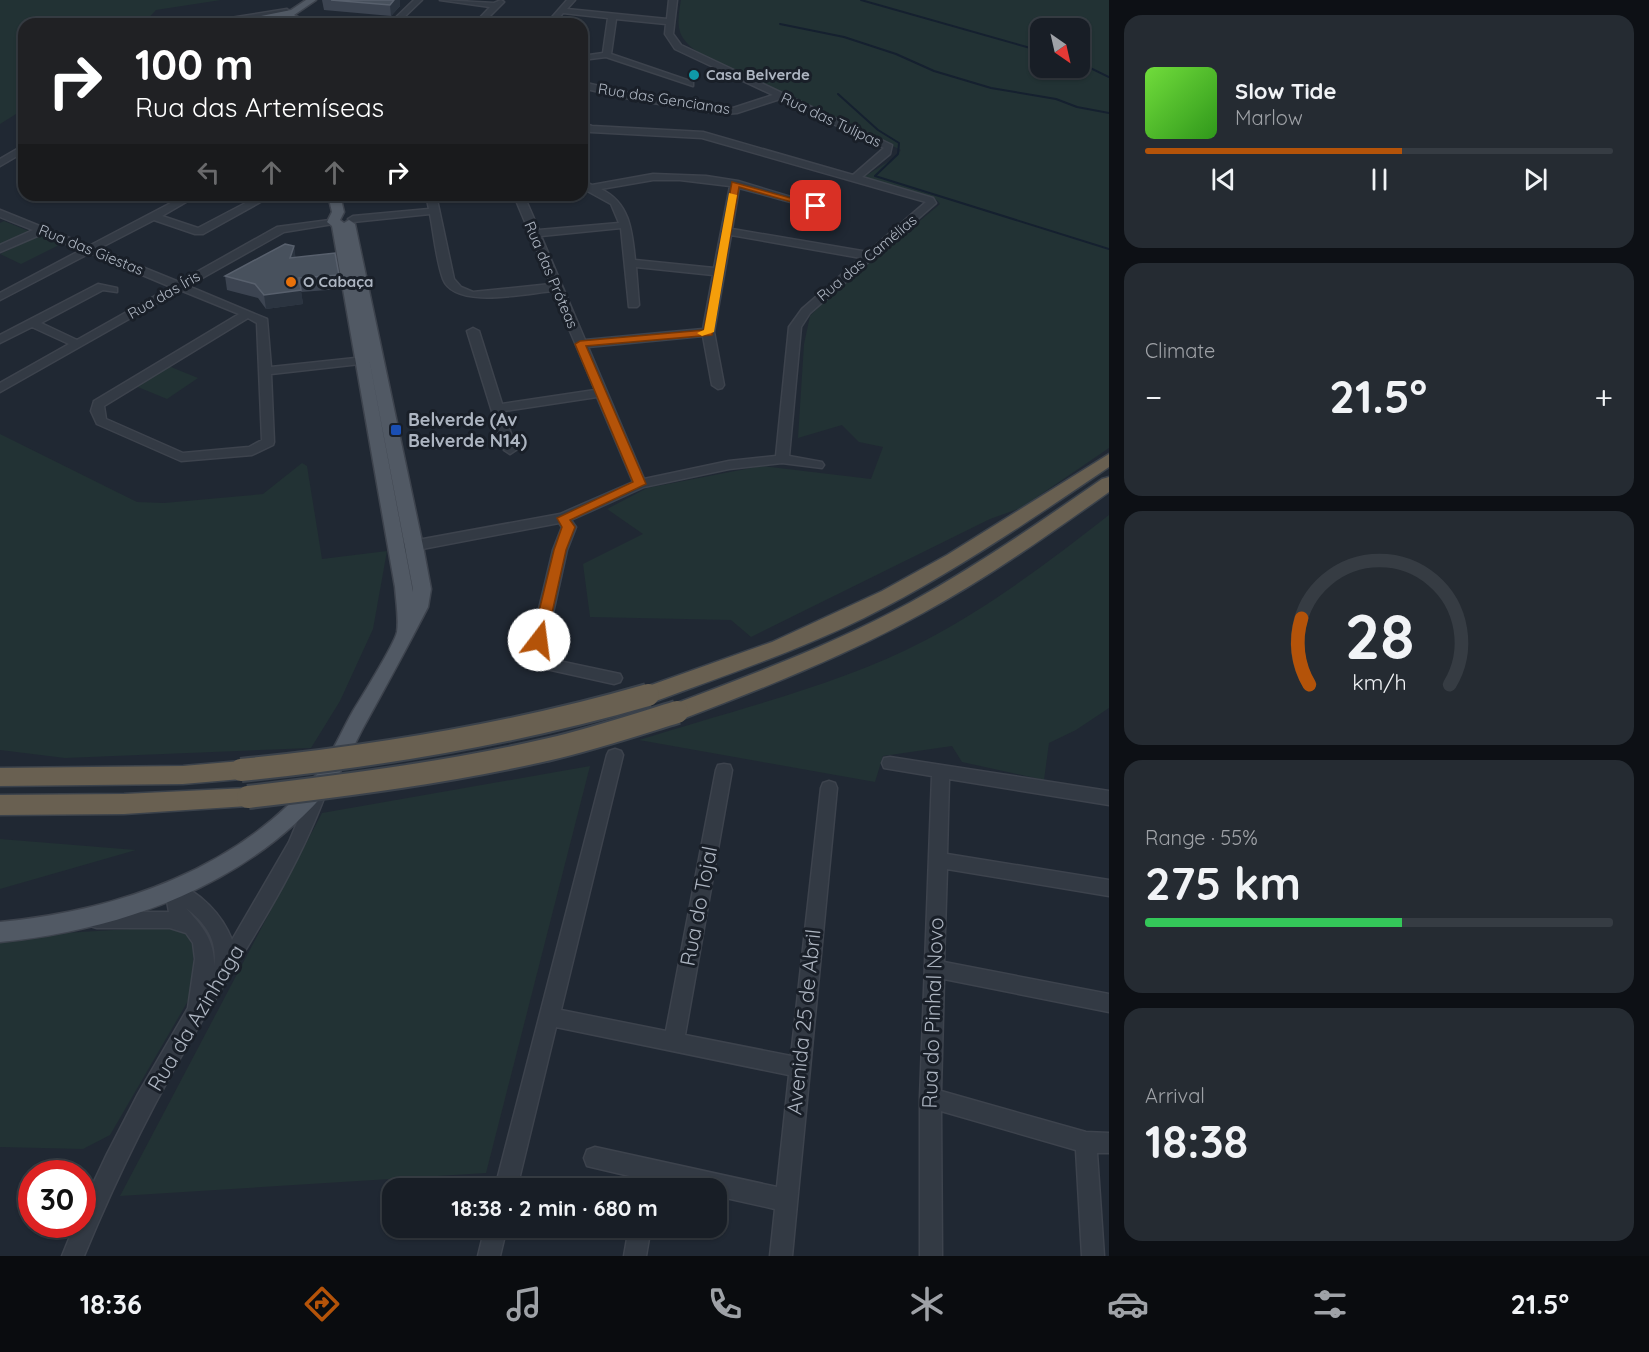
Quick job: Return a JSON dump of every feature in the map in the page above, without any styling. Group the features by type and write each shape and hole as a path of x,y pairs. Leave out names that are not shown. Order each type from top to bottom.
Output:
{"highway":[{"path":"0,777 183,775 457,743 530,728 648,695 759,655 856,613 981,544 1109,459"},
{"path":"0,805 124,804 248,797 369,782 466,766 551,748 677,712 801,663 918,607 1048,526 1109,483"}],"main road":[{"path":"269,18 294,12 312,0"},
{"path":"303,18 301,15 322,0"},
{"path":"274,17 279,18"},
{"path":"335,201 343,220"},
{"path":"0,932 82,920 121,910 174,890 227,861 266,834 322,782 404,637 422,599 415,546 370,361 343,220 345,201"},
{"path":"370,361 396,549 405,587 404,637"}],"street":[{"path":"399,18 418,0"},
{"path":"444,0 499,3"},
{"path":"556,18 571,0"},
{"name":"Rua das Tulipas","path":"673,0 669,34 678,47 889,147 855,178"},
{"path":"484,18 499,3"},
{"path":"247,18 287,11"},
{"path":"562,11 670,22"},
{"path":"607,55 612,16"},
{"path":"588,57 607,55 690,84"},
{"name":"Rua das Gencianas","path":"588,87 723,111 734,111 780,96"},
{"path":"588,93 597,89"},
{"path":"588,129 689,132 855,178"},
{"path":"0,163 18,152"},
{"path":"588,186 658,175 706,177 816,206"},
{"name":"Rua das Camélias","path":"782,459 795,327 806,310 913,221 931,203 930,200 855,178"},
{"path":"718,385 708,332 735,183"},
{"path":"588,187 616,203 625,225 633,305"},
{"path":"0,297 182,201"},
{"path":"153,216 199,232 257,201"},
{"path":"432,201 448,280 457,289 472,295 556,286"},
{"name":"Rua das Próteas","path":"521,201 640,484"},
{"name":"Rua das Íris","path":"0,388 286,227 434,211"},
{"name":"Rua das Giestas","path":"2,216 248,314"},
{"path":"534,234 625,225"},
{"path":"0,249 42,230"},
{"path":"726,231 870,256"},
{"path":"628,263 718,272"},
{"path":"0,340 102,286 113,291"},
{"path":"248,314 264,323 269,439 265,445 252,451 177,456 101,421 97,414 97,406 103,399 248,314"},
{"path":"32,323 77,344"},
{"path":"473,331 510,450"},
{"path":"580,344 708,332"},
{"path":"267,371 370,361"},
{"path":"497,408 601,393"},
{"path":"396,549 563,518 640,484 729,465 782,459 817,465"},
{"path":"563,518 568,527 560,550 539,640 531,649 533,661 615,678"},
{"path":"509,1178 615,755"},
{"path":"890,763 1109,798"},
{"name":"Rua do Tojal","path":"674,1042 724,770"},
{"name":"Rua do Pinhal Novo","path":"931,1256 930,1098 940,770"},
{"name":"Rua da Azinhaga","path":"73,1256 122,1145 196,1012 223,974 312,814 322,782"},
{"name":"Avenida 25 de Abril","path":"781,1256 829,788"},
{"path":"938,860 1109,888"},
{"path":"174,890 177,914 201,941 204,954 204,975 196,1012"},
{"path":"174,890 204,911 221,931 226,946 223,974"},
{"path":"82,920 170,920 189,925"},
{"path":"934,969 1109,1003"},
{"path":"549,1017 799,1067"},
{"path":"930,1098 1086,1142 1109,1143"},
{"path":"1086,1142 1093,1256"},
{"path":"595,1158 646,1178"},
{"path":"727,1191 786,1200"},
{"path":"489,1256 493,1238"},
{"path":"635,1256 638,1238"}],"shaded area":[{"path":"0,0 221,0 156,10 149,18 18,18 18,113 0,124"},
{"path":"681,0 1109,0 1109,448 1021,508 990,519 751,637 731,620 590,617 583,564 643,534 607,509 647,488 761,466 871,479 883,447 859,442 842,425 798,438 804,344 810,316 830,296 940,204 937,200 864,177 894,158 901,150 711,61 686,42 679,22"},
{"path":"4,221 31,232 0,246 0,223"},
{"path":"38,236 45,236 61,244 21,264 0,254"},
{"path":"166,365 198,378 167,399 133,385"},
{"path":"0,434 137,502 164,503 263,494 302,463 307,466 322,559 387,551 373,629 340,701 311,748 65,758 0,750"},
{"path":"1109,515 1109,708 1076,730 1049,743 1044,780 962,762 952,746 883,756 875,782 639,740 821,684 891,657 973,613 1042,566"},
{"path":"590,766 486,1173 120,1196 322,813"},
{"path":"0,839 136,850 0,889"},
{"path":"161,927 178,929 194,940 192,994 110,1135 83,1149 0,1147 0,937"}],"building":[{"path":"331,0 394,0 390,5"},
{"path":"285,244 294,246 290,258 335,253 339,275 299,278 301,290 264,295 255,284 225,276"}],"waterway":[{"path":"861,0 1030,48"},
{"path":"780,24 844,37 896,54 934,71 991,88 1056,99 1077,107 1109,113"},
{"path":"1090,68 1109,77"},
{"path":"838,94 878,130 899,143 898,154 875,176 1109,249"}],"slow traffic":[{"path":"702,333 708,332 733,195"}],"place":[{"name":"Casa Belverde","path":"694,75"},
{"name":"O Cabaça","path":"291,282"},
{"name":"Belverde (Av Belverde N14)","path":"396,430"}],"route":[{"path":"539,640 562,542 566,537 568,527 563,518 583,512 640,484 580,344 708,332 735,183 816,206"}]}
